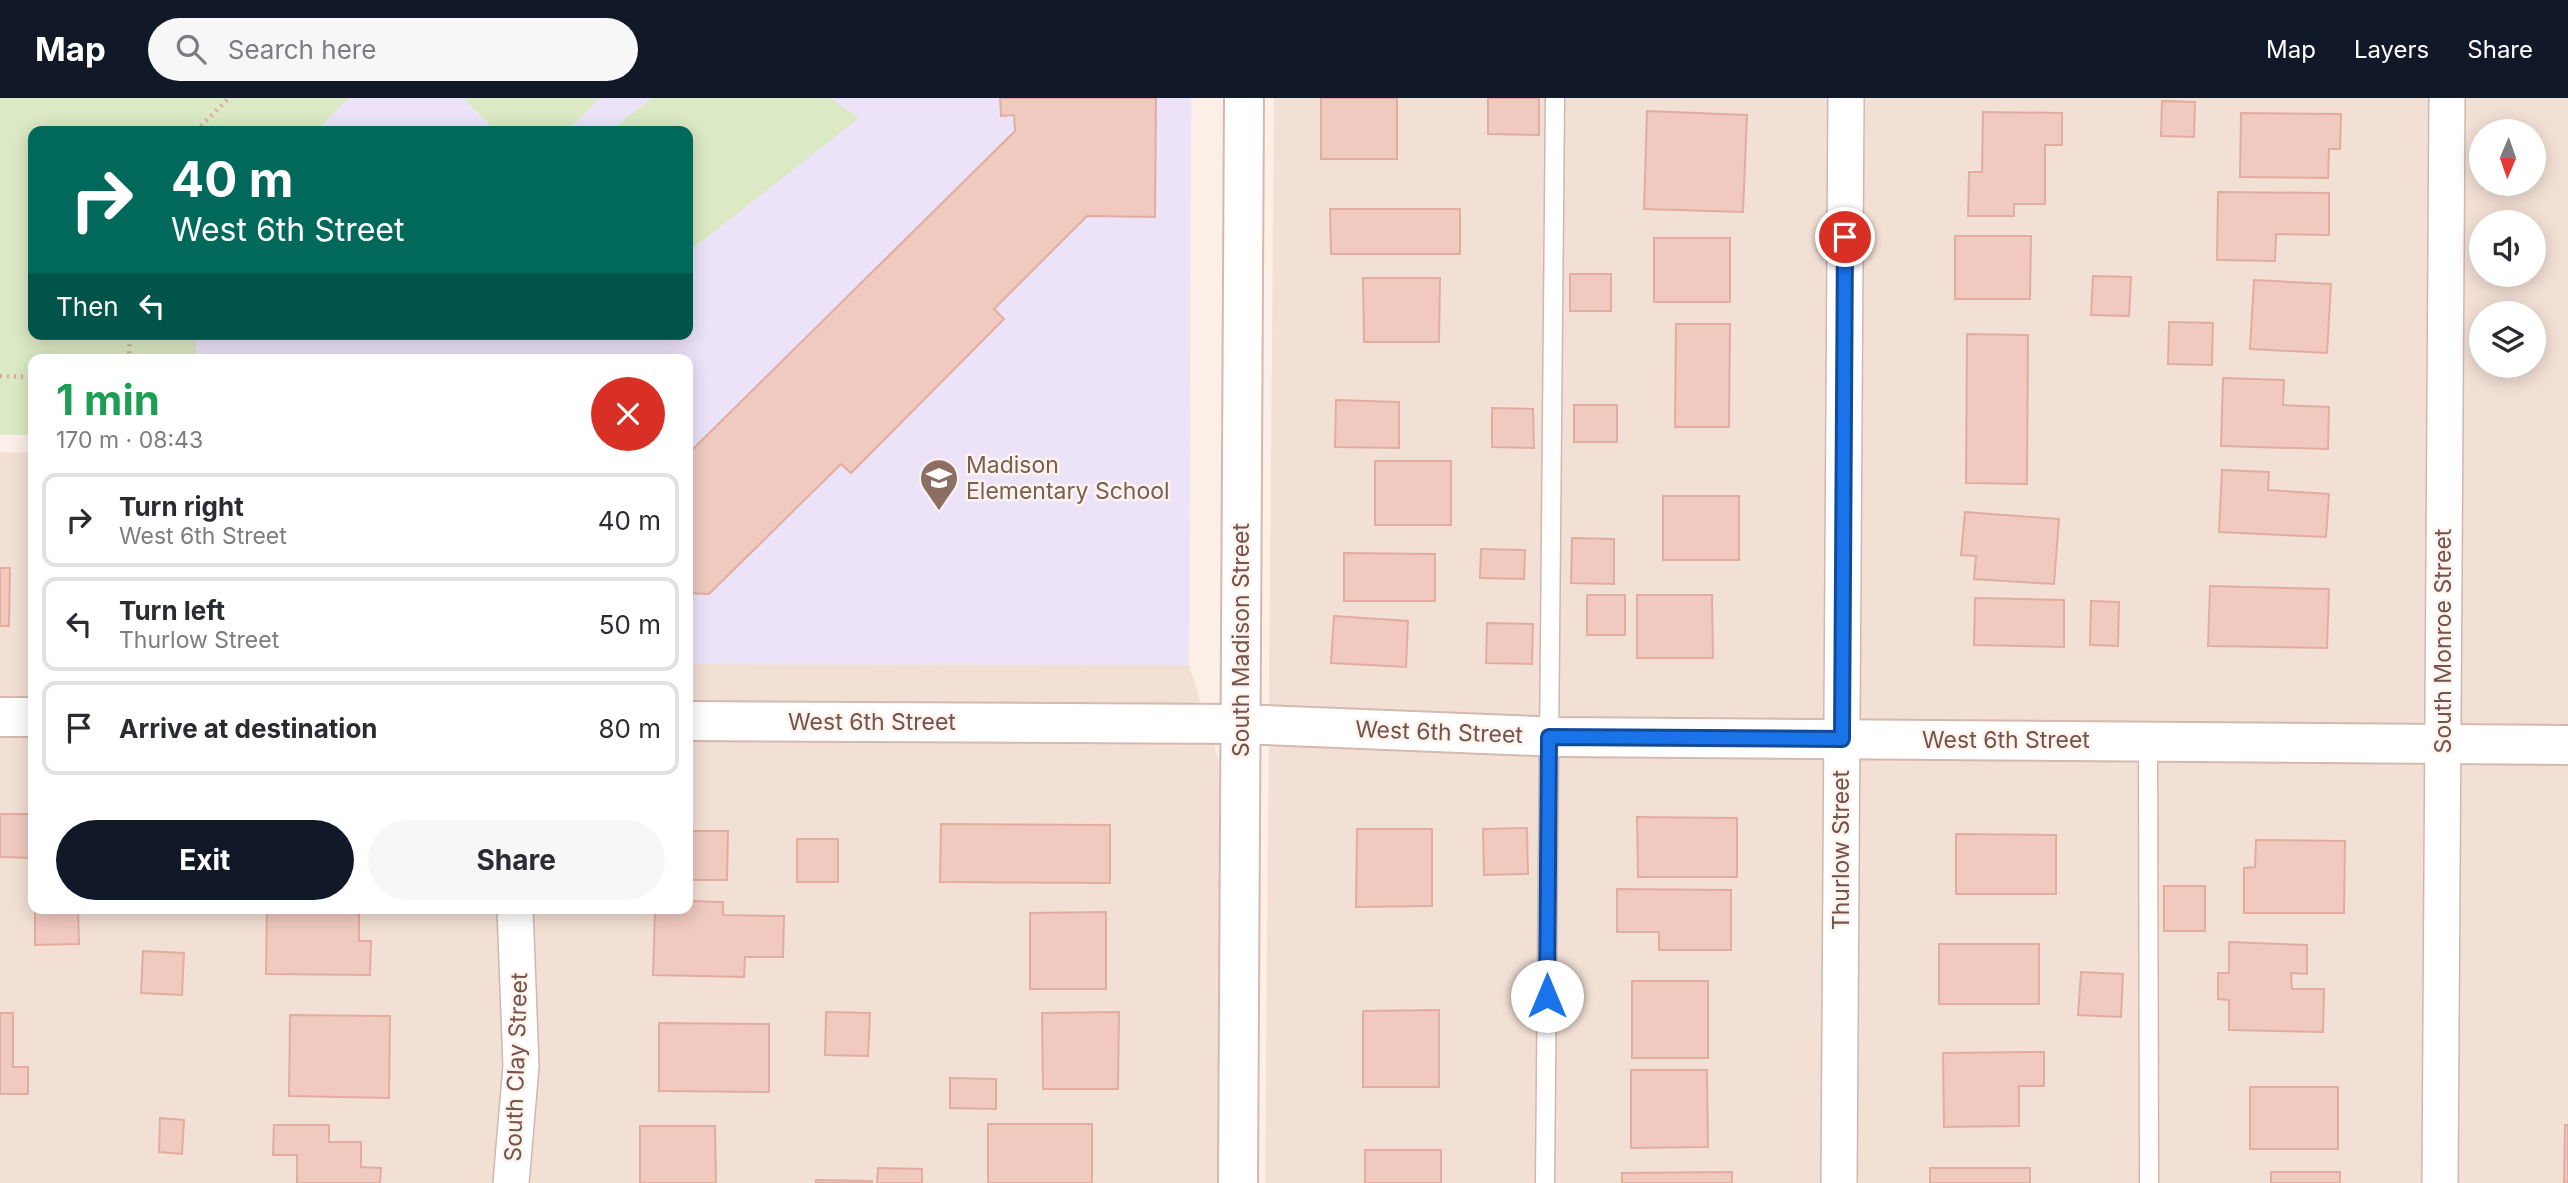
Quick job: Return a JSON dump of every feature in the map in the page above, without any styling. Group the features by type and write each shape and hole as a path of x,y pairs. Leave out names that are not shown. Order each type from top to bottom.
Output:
{"street":[{"name":"South Madison Street","path":"1238,1183 1244,98"},
{"name":"Thurlow Street","path":"1839,1183 1846,98"},
{"name":"South Monroe Street","path":"2440,1183 2447,98"},
{"path":"0,717 28,718"},
{"name":"West 6th Street","path":"693,721 1241,724 1549,737 2568,745"},
{"name":"South Clay Street","path":"511,1183 521,1066 515,914"}],"lane":[{"path":"1545,1183 1555,98"},
{"path":"2148,741 2149,1183"}],"path":[{"path":"201,126 229,98"},
{"path":"0,376 28,377"}],"shaded area":[{"name":"Madison Elementary School","path":"349,98 1191,98 1189,665 693,664 693,354 196,354 196,340 693,340 693,126 321,126"},
{"path":"1274,98 2568,98 2568,1183 1265,1183"},
{"path":"0,452 28,453 28,914 693,914 693,664 1189,665 1224,777 1219,1183 0,1183"}],"green space":[{"path":"0,98 349,98 321,126 28,126 28,340 196,340 196,354 28,354 28,435 0,435"},
{"path":"463,98 600,98 572,126 491,126"},
{"path":"652,98 830,98 859,118 693,248 693,126 616,126"}],"building":[{"path":"1000,98 1156,98 1155,217 1087,216 994,309 1004,319 851,473 841,464 709,594 693,593 693,449 1015,131 1014,115 1001,116"},
{"path":"1321,98 1397,98 1397,159 1321,159"},
{"path":"1488,98 1539,98 1539,135 1488,134"},
{"path":"2162,101 2195,102 2194,137 2161,136"},
{"path":"1647,111 1747,115 1743,212 1644,209"},
{"path":"1983,112 2062,113 2062,145 2045,145 2045,204 2014,204 2014,216 1968,216 1969,172 1982,172"},
{"path":"2241,113 2341,114 2340,149 2329,149 2328,178 2240,177"},
{"path":"2218,192 2329,193 2329,235 2276,234 2275,261 2217,260"},
{"path":"1330,209 1460,209 1460,254 1331,254"},
{"path":"1955,236 2031,236 2030,299 1955,299"},
{"path":"1654,238 1730,238 1730,302 1654,302"},
{"path":"1570,274 1611,274 1611,311 1570,311"},
{"path":"2093,276 2131,277 2129,316 2091,315"},
{"path":"1363,278 1440,278 1439,342 1364,342"},
{"path":"2254,280 2331,284 2327,353 2250,349"},
{"path":"2169,322 2213,323 2212,365 2168,364"},
{"path":"1676,324 1730,324 1729,427 1675,427"},
{"path":"1967,334 2028,335 2027,484 1966,483"},
{"path":"2223,378 2284,380 2283,405 2329,407 2328,449 2221,446"},
{"path":"1336,400 1399,402 1399,448 1335,447"},
{"path":"1574,405 1617,405 1617,442 1574,442"},
{"path":"1492,408 1533,409 1534,448 1492,447"},
{"path":"1375,461 1451,461 1451,525 1375,525"},
{"path":"2222,470 2269,472 2268,490 2329,494 2326,537 2219,532"},
{"path":"1663,496 1739,496 1739,560 1663,560"},
{"path":"1965,512 2059,519 2054,584 1974,579 1976,556 1961,555"},
{"path":"1572,538 1614,539 1614,584 1571,583"},
{"path":"1481,549 1525,550 1524,579 1480,578"},
{"path":"1344,553 1435,554 1435,601 1344,601"},
{"path":"0,568 10,568 9,626 0,626"},
{"path":"2210,586 2329,589 2327,648 2208,646"},
{"path":"1587,595 1625,595 1625,635 1587,635"},
{"path":"1637,595 1712,595 1713,658 1637,658"},
{"path":"1975,598 2064,600 2064,647 1974,645"},
{"path":"2091,601 2119,602 2118,646 2090,645"},
{"path":"1334,616 1408,621 1406,667 1331,663"},
{"path":"1487,623 1533,624 1532,664 1486,663"},
{"path":"0,814 28,814 28,858 0,857"},
{"path":"1637,817 1737,818 1737,877 1638,877"},
{"path":"941,824 1110,825 1110,883 940,882"},
{"path":"1527,828 1528,874 1484,875 1483,829"},
{"path":"1357,829 1432,829 1432,906 1356,907"},
{"path":"693,831 728,831 727,880 693,880"},
{"path":"1956,834 2056,835 2056,894 1956,894"},
{"path":"797,839 838,839 838,882 797,882"},
{"path":"2256,840 2345,841 2344,913 2244,913 2244,868 2255,867"},
{"path":"2164,886 2205,886 2205,931 2164,931"},
{"path":"1617,889 1731,890 1731,950 1659,950 1659,932 1617,932"},
{"path":"693,901 723,902 723,915 784,916 783,957 745,957 744,977 653,975 655,914 693,914"},
{"path":"1106,912 1106,989 1030,989 1030,913"},
{"path":"35,914 78,914 79,944 35,945"},
{"path":"267,914 359,914 359,941 371,941 370,975 266,974"},
{"path":"2229,942 2307,945 2307,974 2291,973 2292,989 2324,989 2323,1032 2229,1030 2229,1000 2218,999 2218,973 2229,973"},
{"path":"1939,944 2039,944 2039,1004 1939,1004"},
{"path":"143,951 184,953 182,995 141,993"},
{"path":"2081,972 2123,974 2121,1017 2078,1015"},
{"path":"1632,981 1708,981 1708,1058 1632,1058"},
{"path":"1439,1010 1439,1087 1363,1087 1363,1011"},
{"path":"826,1012 870,1013 868,1056 825,1055"},
{"path":"1119,1012 1118,1089 1043,1089 1042,1013"},
{"path":"0,1013 13,1013 13,1067 28,1067 28,1094 0,1094"},
{"path":"290,1015 390,1016 389,1098 289,1096"},
{"path":"659,1023 769,1024 769,1092 659,1091"},
{"path":"2044,1052 2044,1086 2019,1086 2019,1126 1944,1127 1943,1053"},
{"path":"1631,1070 1707,1070 1708,1147 1631,1148"},
{"path":"950,1078 996,1079 996,1109 950,1108"},
{"path":"2250,1087 2338,1087 2338,1149 2250,1149"},
{"path":"160,1118 184,1120 182,1154 159,1152"},
{"path":"988,1124 1092,1124 1092,1183 988,1183"},
{"path":"274,1125 329,1125 329,1142 361,1142 361,1167 381,1168 380,1183 297,1183 297,1155 273,1155"},
{"path":"2565,1125 2568,1125 2568,1183 2564,1183"},
{"path":"640,1126 715,1126 716,1183 640,1183"},
{"path":"1365,1150 1441,1150 1441,1183 1365,1183"},
{"path":"878,1168 922,1169 922,1183 877,1183"},
{"path":"1930,1168 2030,1168 2030,1183 1930,1183"},
{"path":"1732,1172 1732,1183 1622,1183 1622,1173"},
{"path":"2271,1172 2340,1172 2340,1183 2271,1183"},
{"path":"816,1180 872,1181 872,1183 816,1183"}],"place":[{"name":"Madison Elementary School","path":"939,512"}],"route":[{"path":"1547,996 1549,737 1842,739 1845,237"}]}
